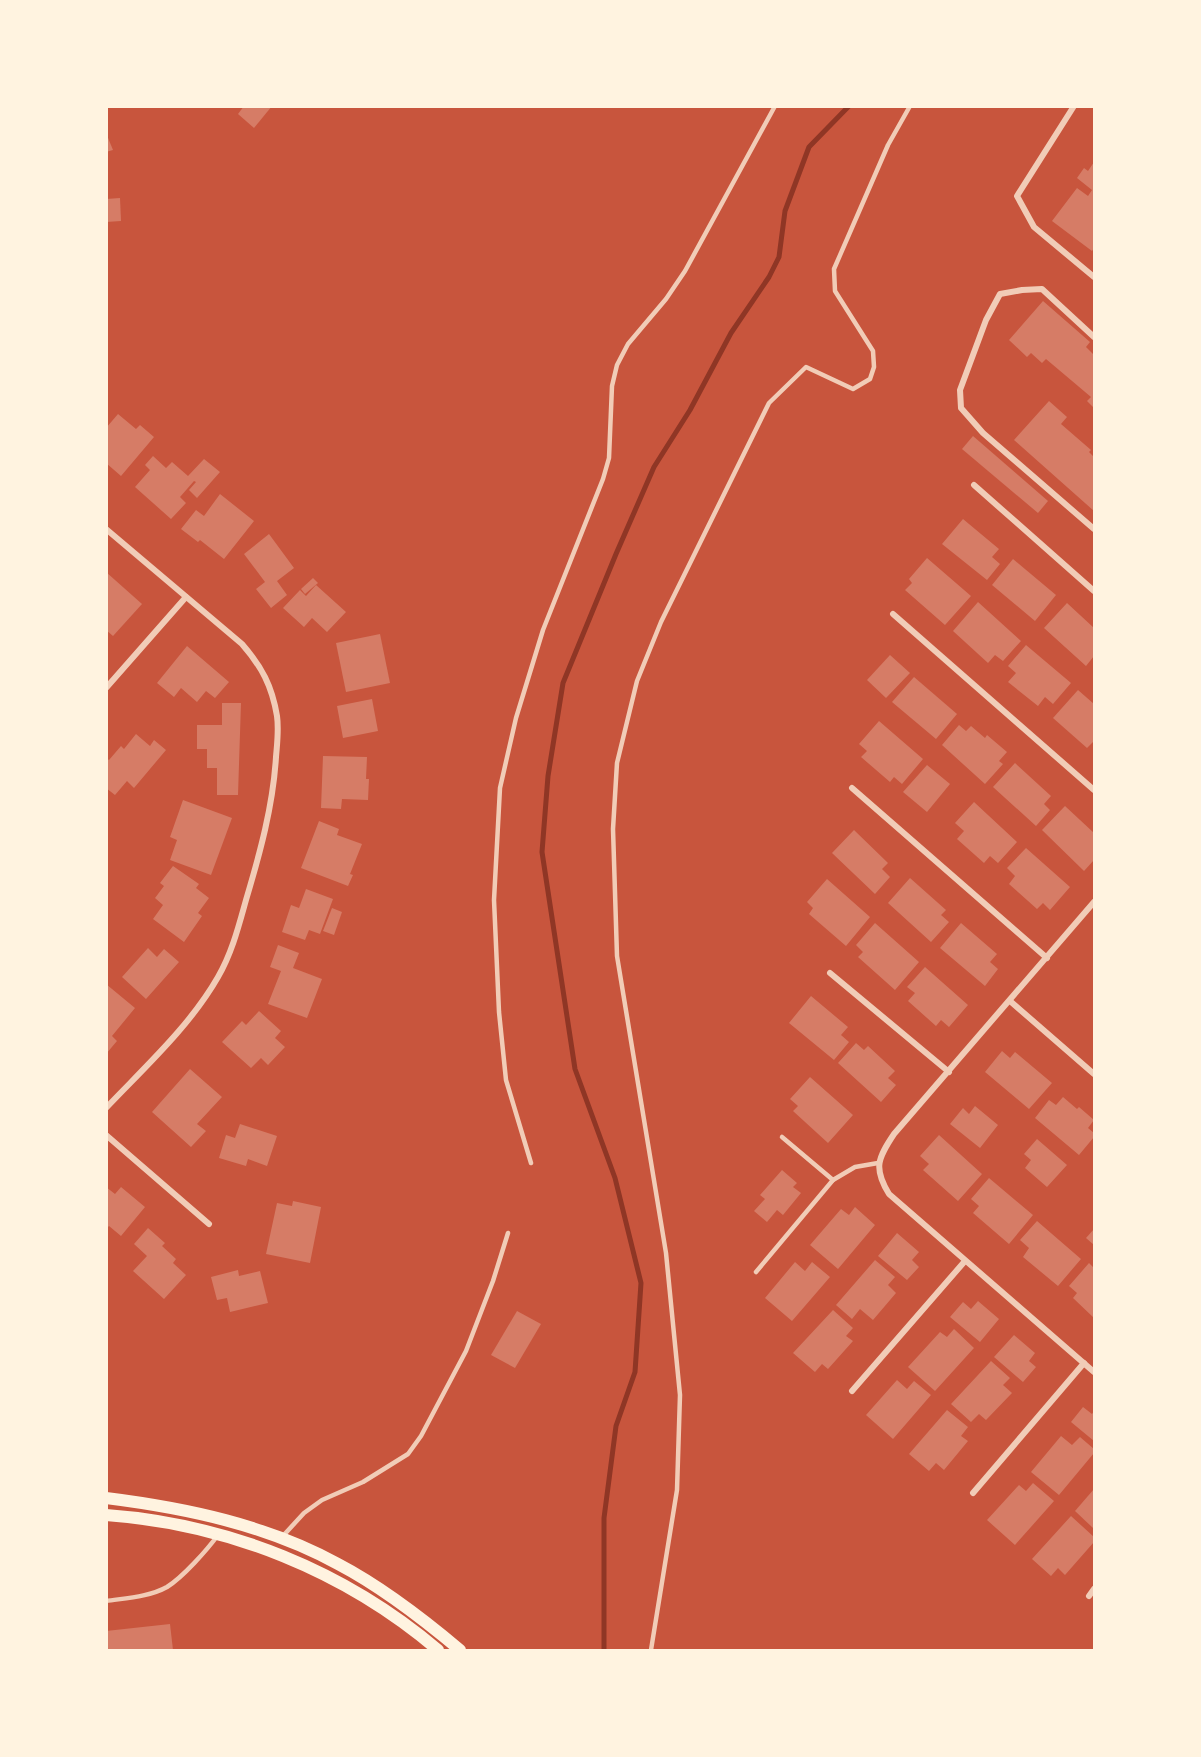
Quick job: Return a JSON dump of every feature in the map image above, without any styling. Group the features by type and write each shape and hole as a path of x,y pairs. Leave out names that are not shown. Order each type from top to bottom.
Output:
{"main road":[{"path":"106,1498 181,1509 238,1524 337,1563 416,1614 460,1650"},
{"path":"106,1515 145,1517 219,1533 267,1549 336,1580 394,1616 438,1650"}],"street":[{"path":"1074,106 1017,196 1034,227 1094,274"},
{"path":"1095,337 1042,289 1000,294 986,320 960,390 962,408 983,433 1095,529"},
{"path":"974,485 1095,591"},
{"path":"106,529 242,644 265,675 278,718 275,783 263,844 239,926 219,976 196,1011 106,1108"},
{"path":"106,688 186,597"},
{"path":"893,614 1095,790"},
{"path":"852,788 1047,958"},
{"path":"1095,902 894,1134 880,1154 878,1163 880,1179 889,1194 1095,1372"},
{"path":"830,973 948,1072"},
{"path":"1010,1001 1095,1074"},
{"path":"106,1135 210,1224"},
{"path":"852,1391 965,1261"},
{"path":"973,1493 1084,1363"},
{"path":"1089,1596 1095,1590"}],"lane":[{"path":"531,1163 506,1080 499,1011 494,900 500,788 516,717 543,630 603,479 609,458 612,386 617,365 628,344 666,299 685,271 775,106"},
{"path":"651,1650 677,1490 680,1395 666,1253 617,956 613,829 617,763 638,681 661,622 769,403 806,367 853,389 870,379 874,367 873,351 836,291 834,269 888,145 910,106"},
{"path":"782,1137 833,1180"},
{"path":"756,1272 833,1180 855,1167 878,1163"},
{"path":"280,1539 304,1513 322,1500 363,1482 408,1454 421,1436 466,1351 493,1281 508,1233"},
{"path":"106,1601 138,1597 167,1587 205,1553 219,1533"}],"building":[{"path":"244,106 272,106 254,128 238,114"},
{"path":"106,133 113,150 106,152"},
{"path":"1094,162 1094,248 1092,251 1052,221 1077,188 1088,196 1092,190 1077,178 1084,168 1088,171"},
{"path":"120,198 121,221 106,222 106,199"},
{"path":"1043,301 1090,342 1086,347 1094,355 1094,408 1087,401 1091,397 1046,359 1042,363 1031,353 1027,357 1009,340"},
{"path":"1049,401 1067,417 1061,424 1091,450 1089,452 1094,457 1094,511 1014,440"},
{"path":"118,414 136,429 140,425 154,437 121,476 106,463 106,428"},
{"path":"973,436 1048,501 1038,513 962,449"},
{"path":"153,456 166,468 172,462 188,476 204,459 220,472 197,498 189,490 196,482 194,481 180,497 186,503 171,519 135,487 150,470 145,465"},
{"path":"220,494 254,521 224,559 200,540 198,542 181,529 196,510 204,516"},
{"path":"963,519 999,549 992,557 1000,564 987,580 942,544"},
{"path":"269,534 294,568 277,581 287,595 271,608 256,589 265,582 244,554"},
{"path":"927,558 971,596 945,625 905,590 912,583 909,579"},
{"path":"1013,559 1056,595 1035,621 992,585"},
{"path":"106,572 142,604 113,636 106,630"},
{"path":"313,578 318,583 305,594 301,589"},
{"path":"316,585 346,612 327,632 312,618 304,627 283,608 300,590 306,596"},
{"path":"978,602 1021,641 1003,661 995,655 988,663 953,631"},
{"path":"1067,603 1094,628 1094,656 1086,666 1044,628"},
{"path":"380,634 390,683 346,692 336,643"},
{"path":"1026,645 1071,683 1053,704 1045,697 1038,706 1008,682 1016,673 1008,666"},
{"path":"187,646 229,682 215,698 206,691 197,702 181,688 174,697 157,683"},
{"path":"890,655 910,673 886,698 867,680"},
{"path":"914,677 957,714 936,739 892,702"},
{"path":"1078,690 1094,704 1094,741 1087,748 1053,718"},
{"path":"372,699 378,731 343,738 337,706"},
{"path":"222,703 241,703 238,795 217,795 217,768 207,768 207,749 197,749 197,725 222,725"},
{"path":"879,721 923,759 902,784 894,777 890,782 861,757 867,751 859,744"},
{"path":"959,725 966,731 971,726 985,738 987,735 1007,752 999,761 1003,764 985,784 942,745"},
{"path":"136,734 150,746 154,740 166,750 134,788 127,781 115,795 106,788 106,758 109,760 121,746 124,749"},
{"path":"323,756 367,757 368,800 342,799 341,809 321,808"},
{"path":"1015,763 1051,796 1044,804 1050,810 1036,826 993,787"},
{"path":"927,765 950,784 927,812 903,792"},
{"path":"183,800 232,818 211,875 170,860 177,840 170,837"},
{"path":"974,802 1017,842 998,863 990,856 984,863 957,839 964,831 955,823"},
{"path":"1065,806 1094,833 1094,860 1084,871 1042,830"},
{"path":"319,821 339,829 337,835 362,844 350,874 353,875 348,886 301,868"},
{"path":"854,830 888,863 882,869 890,877 875,894 832,853"},
{"path":"1026,848 1070,887 1050,910 1043,903 1037,909 1009,884 1015,876 1007,868"},
{"path":"173,866 199,884 196,888 209,898 198,913 202,916 184,942 153,919 163,905 155,898 164,886 160,883"},
{"path":"910,878 946,910 941,915 949,922 931,942 888,903"},
{"path":"827,879 870,917 846,946 809,914 813,908 807,902"},
{"path":"306,889 333,899 320,934 309,930 305,940 282,932 291,905 299,908"},
{"path":"332,908 342,912 334,935 323,931"},
{"path":"875,923 919,962 895,990 858,957 863,952 856,945"},
{"path":"961,923 997,954 990,962 998,969 985,986 940,948"},
{"path":"278,945 299,953 293,968 322,979 307,1018 268,1004 281,971 270,967"},
{"path":"148,948 157,957 164,949 179,962 146,999 122,977"},
{"path":"925,967 968,1005 949,1027 941,1020 936,1026 908,1001 915,993 907,987"},
{"path":"106,984 135,1008 112,1036 117,1041 106,1054"},
{"path":"811,996 848,1027 841,1035 849,1042 834,1060 789,1023"},
{"path":"259,1011 281,1031 275,1038 285,1047 268,1065 261,1058 251,1068 222,1042 242,1021 246,1025"},
{"path":"856,1043 864,1050 868,1046 895,1071 888,1078 896,1085 881,1102 838,1063"},
{"path":"1002,1051 1010,1058 1015,1052 1052,1083 1029,1109 985,1072"},
{"path":"190,1069 222,1097 197,1124 206,1131 191,1147 152,1112"},
{"path":"810,1077 853,1115 828,1143 793,1111 798,1106 790,1099"},
{"path":"1063,1097 1094,1120 1088,1128 1094,1133 1094,1137 1079,1155 1035,1118 1049,1100 1056,1105"},
{"path":"975,1106 998,1125 980,1148 950,1124 963,1108 969,1114"},
{"path":"240,1124 277,1136 267,1166 248,1159 246,1166 219,1158 226,1135 235,1138"},
{"path":"939,1135 982,1174 958,1201 923,1170 929,1164 920,1156"},
{"path":"1037,1139 1067,1165 1047,1187 1025,1168 1031,1160 1024,1154"},
{"path":"782,1170 797,1183 793,1187 801,1193 783,1215 777,1210 767,1222 754,1211 765,1199 760,1195"},
{"path":"989,1178 1033,1215 1009,1244 973,1213 979,1206 971,1199"},
{"path":"106,1187 115,1194 121,1187 145,1207 121,1236 109,1226 106,1229"},
{"path":"293,1201 321,1207 310,1263 266,1254 277,1203 292,1206"},
{"path":"855,1207 875,1225 838,1269 810,1245 841,1209 849,1215"},
{"path":"1037,1221 1081,1259 1058,1286 1023,1257 1029,1248 1020,1240"},
{"path":"148,1228 165,1243 162,1246 176,1259 173,1263 186,1275 164,1299 133,1271 147,1256 134,1244"},
{"path":"1094,1229 1094,1245 1086,1238"},
{"path":"897,1233 919,1252 912,1260 919,1267 907,1280 878,1256"},
{"path":"875,1260 895,1277 888,1285 896,1293 873,1320 860,1309 852,1319 836,1305"},
{"path":"795,1262 805,1271 812,1262 830,1277 792,1321 765,1298"},
{"path":"1089,1263 1094,1268 1094,1318 1073,1298 1077,1293 1069,1286"},
{"path":"238,1270 239,1276 260,1271 268,1303 230,1312 227,1298 217,1300 211,1277"},
{"path":"978,1301 999,1319 980,1342 950,1317 963,1302 971,1309"},
{"path":"833,1310 853,1328 846,1336 853,1341 828,1369 822,1364 815,1372 793,1353"},
{"path":"517,1311 541,1324 515,1368 491,1355"},
{"path":"954,1329 974,1348 935,1391 908,1367 940,1332 947,1337"},
{"path":"1014,1335 1035,1353 1029,1361 1036,1367 1023,1382 994,1357"},
{"path":"991,1361 1010,1378 1003,1385 1012,1393 986,1420 979,1414 971,1422 951,1404"},
{"path":"897,1380 907,1389 914,1381 931,1395 893,1439 866,1415"},
{"path":"1083,1407 1092,1414 1094,1411 1094,1441 1071,1422"},
{"path":"947,1410 968,1427 961,1436 968,1441 944,1470 936,1463 929,1471 909,1454"},
{"path":"1061,1436 1072,1445 1080,1437 1094,1449 1094,1453 1059,1495 1031,1472"},
{"path":"1033,1483 1054,1501 1015,1545 987,1520 1019,1485 1026,1491"},
{"path":"1094,1489 1094,1526 1093,1528 1075,1511"},
{"path":"1071,1516 1094,1537 1094,1542 1065,1575 1058,1568 1051,1576 1032,1559"},
{"path":"170,1624 173,1650 106,1650 106,1631"}],"waterway":[{"path":"604,1650 604,1518 616,1426 635,1372 641,1283 615,1178 575,1069 542,852 548,776 563,683 654,467 690,410 731,333 769,277 779,257 785,211 809,147 849,106"}]}
